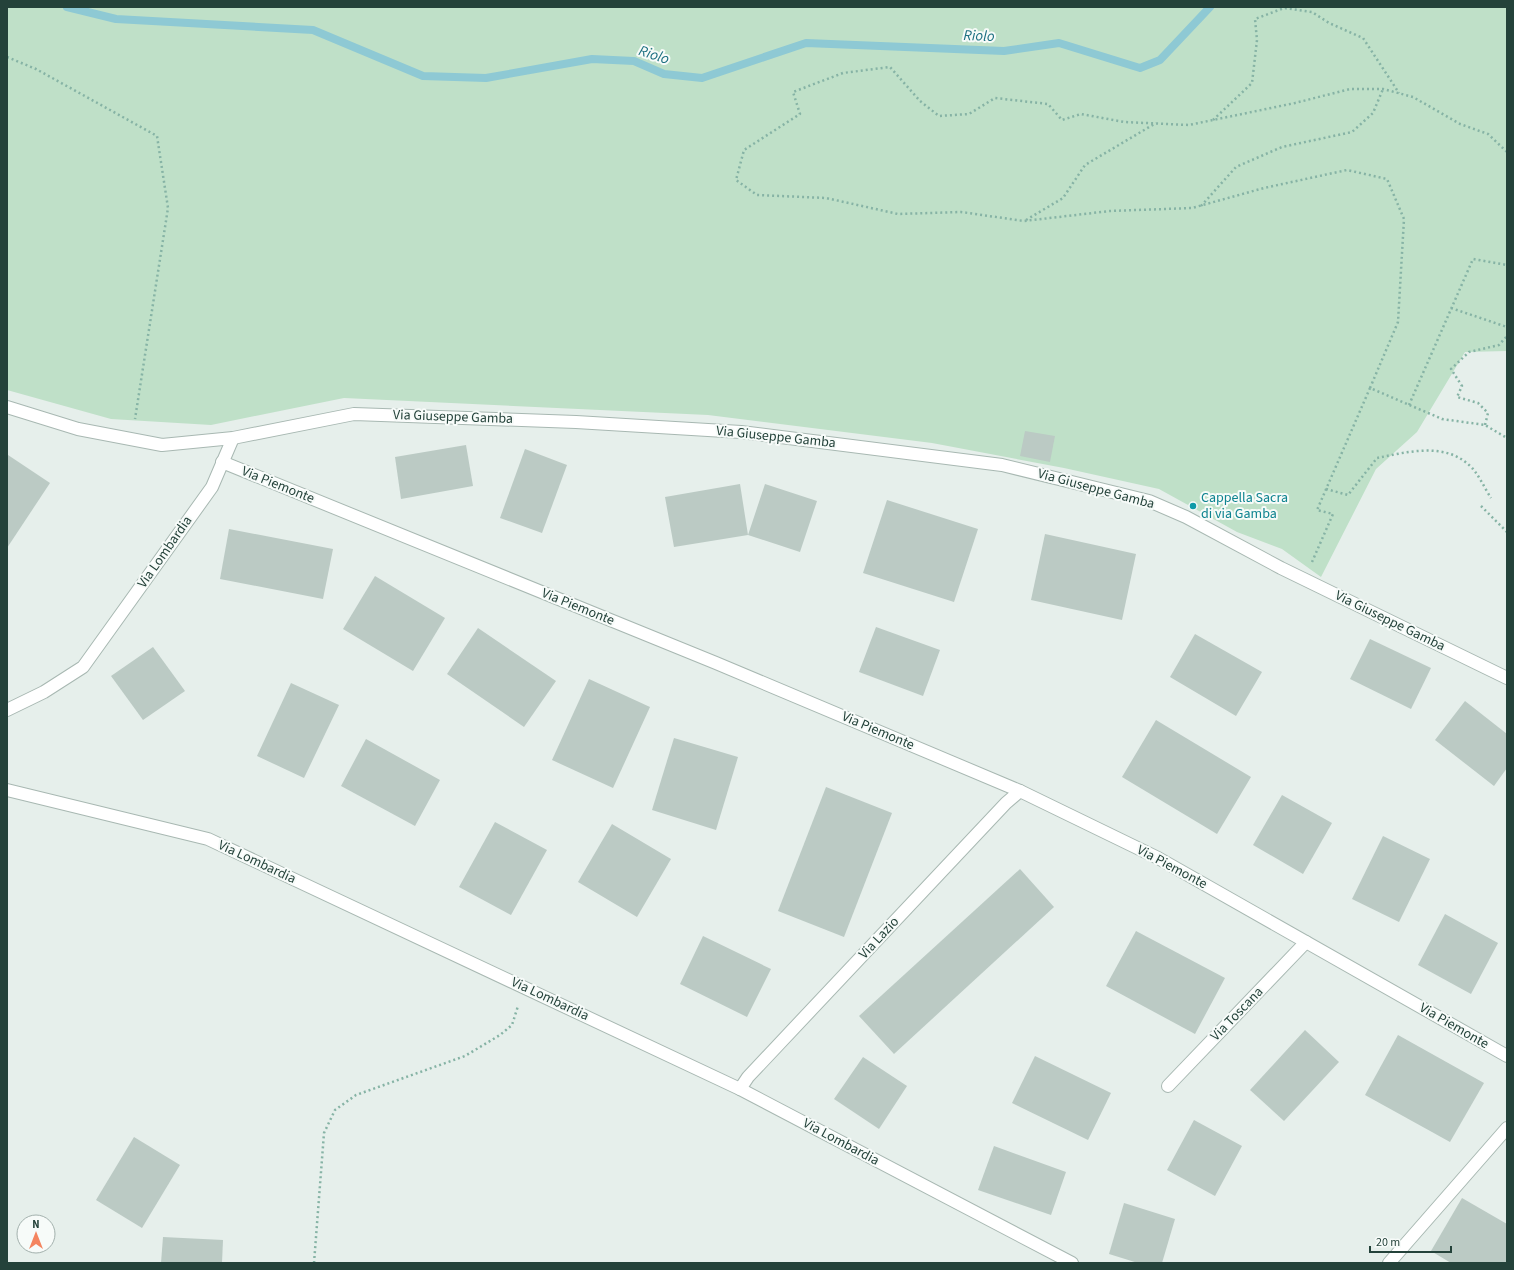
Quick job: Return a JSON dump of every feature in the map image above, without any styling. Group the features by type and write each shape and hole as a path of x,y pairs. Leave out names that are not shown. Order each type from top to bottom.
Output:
{"street":[{"name":"Via Giuseppe Gamba","path":"7,407 78,429 162,445 232,438 354,414 568,421 741,432 1002,465 1149,502 1186,517 1281,568 1507,678"},
{"name":"Via Lombardia","path":"7,710 44,692 83,667 212,487 232,438"},
{"name":"Via Piemonte","path":"222,462 716,663 1020,791 1158,858 1507,1056"},
{"name":"Via Lombardia","path":"7,790 208,840 740,1089 1072,1263"},
{"name":"Via Lazio","path":"740,1089 748,1077 1006,803 1020,791"},
{"name":"Via Toscana","path":"1168,1086 1306,942"},
{"path":"1389,1263 1507,1128"}],"path":[{"path":"1213,120 1252,83 1256,40 1255,19 1284,8 1312,12 1329,23 1363,38 1399,93"},
{"path":"7,57 36,69 157,136 168,208 132,440"},
{"path":"1305,560 1312,563 1333,514 1317,510 1398,322 1404,219 1387,179 1347,170 1264,188 1192,208 1110,211 1024,221 960,212 898,214 826,198 757,195 736,180 744,150 800,114 793,92 843,73 890,67 920,101 940,116 969,114 995,98 1048,104 1062,120 1081,114 1124,122 1189,124 1295,103 1350,89 1383,89 1413,97 1460,124 1488,134 1507,152"},
{"path":"1201,206 1236,167 1282,147 1352,132 1373,113 1383,89"},
{"path":"1024,221 1063,198 1085,165 1157,123"},
{"path":"1409,405 1473,258 1507,265"},
{"path":"1451,308 1507,326"},
{"path":"1485,425 1488,413 1478,403 1457,397 1462,386 1451,369 1469,352 1499,345 1507,336"},
{"path":"1370,388 1442,420 1485,425 1507,438"},
{"path":"1326,489 1348,495 1377,458 1412,451 1445,451 1470,465 1491,498"},
{"path":"1481,506 1507,532"},
{"path":"314,1263 324,1133 335,1110 356,1095 399,1078 465,1056 500,1035 512,1025 524,987"}],"green space":[{"path":"7,7 1507,7 1507,351 1465,352 1417,432 1376,469 1321,577 1282,549 1237,532 1159,489 1064,468 932,443 708,415 344,398 211,425 111,419 7,390"}],"building":[{"path":"1025,431 1055,436 1050,462 1020,456"},
{"path":"466,445 473,486 401,499 395,457"},
{"path":"525,449 567,465 542,533 500,518"},
{"path":"8,455 50,483 7,548 7,457"},
{"path":"740,484 748,535 674,547 665,497"},
{"path":"765,484 817,501 800,552 748,535"},
{"path":"887,500 978,529 954,602 863,573"},
{"path":"229,529 333,549 323,599 220,579"},
{"path":"1045,534 1136,554 1122,620 1031,600"},
{"path":"375,576 445,618 413,671 343,629"},
{"path":"876,627 940,650 923,696 859,672"},
{"path":"478,628 556,681 524,727 447,674"},
{"path":"1195,634 1262,672 1236,716 1170,677"},
{"path":"1370,639 1431,668 1411,709 1350,679"},
{"path":"153,647 185,691 143,720 111,676"},
{"path":"589,679 650,707 613,788 552,760"},
{"path":"291,683 339,705 304,778 257,756"},
{"path":"1465,701 1507,734 1507,768 1494,786 1435,740"},
{"path":"1156,720 1251,777 1217,834 1122,777"},
{"path":"674,738 738,757 716,830 652,810"},
{"path":"366,739 440,780 415,826 341,786"},
{"path":"826,787 892,813 844,937 778,911"},
{"path":"1282,795 1332,823 1303,874 1253,845"},
{"path":"495,822 547,850 511,915 459,887"},
{"path":"612,824 671,859 637,917 578,882"},
{"path":"1383,836 1430,859 1399,922 1352,899"},
{"path":"1020,869 1054,907 894,1054 859,1016"},
{"path":"1445,914 1498,943 1471,994 1418,965"},
{"path":"1136,931 1225,978 1195,1034 1106,986"},
{"path":"703,936 771,969 747,1017 680,984"},
{"path":"1305,1030 1339,1062 1284,1121 1250,1090"},
{"path":"1398,1035 1484,1083 1450,1142 1365,1095"},
{"path":"1035,1056 1111,1093 1088,1140 1012,1103"},
{"path":"863,1057 907,1086 879,1129 834,1099"},
{"path":"1194,1120 1242,1146 1215,1196 1167,1170"},
{"path":"134,1137 180,1165 142,1228 96,1200"},
{"path":"994,1146 1066,1172 1051,1215 978,1190"},
{"path":"1462,1198 1507,1224 1507,1263 1451,1263 1431,1251"},
{"path":"1124,1203 1175,1219 1162,1263 1138,1263 1109,1254"},
{"path":"163,1237 223,1240 222,1263 161,1263"}],"waterway":[{"name":"Riolo","path":"67,7 116,19 313,30 423,76 486,78 592,59 634,61 664,74 702,78 806,43 1004,51 1059,43 1140,68 1160,60 1210,7"}],"place":[{"name":"Cappella Sacra di via Gamba","path":"1193,506"}]}
